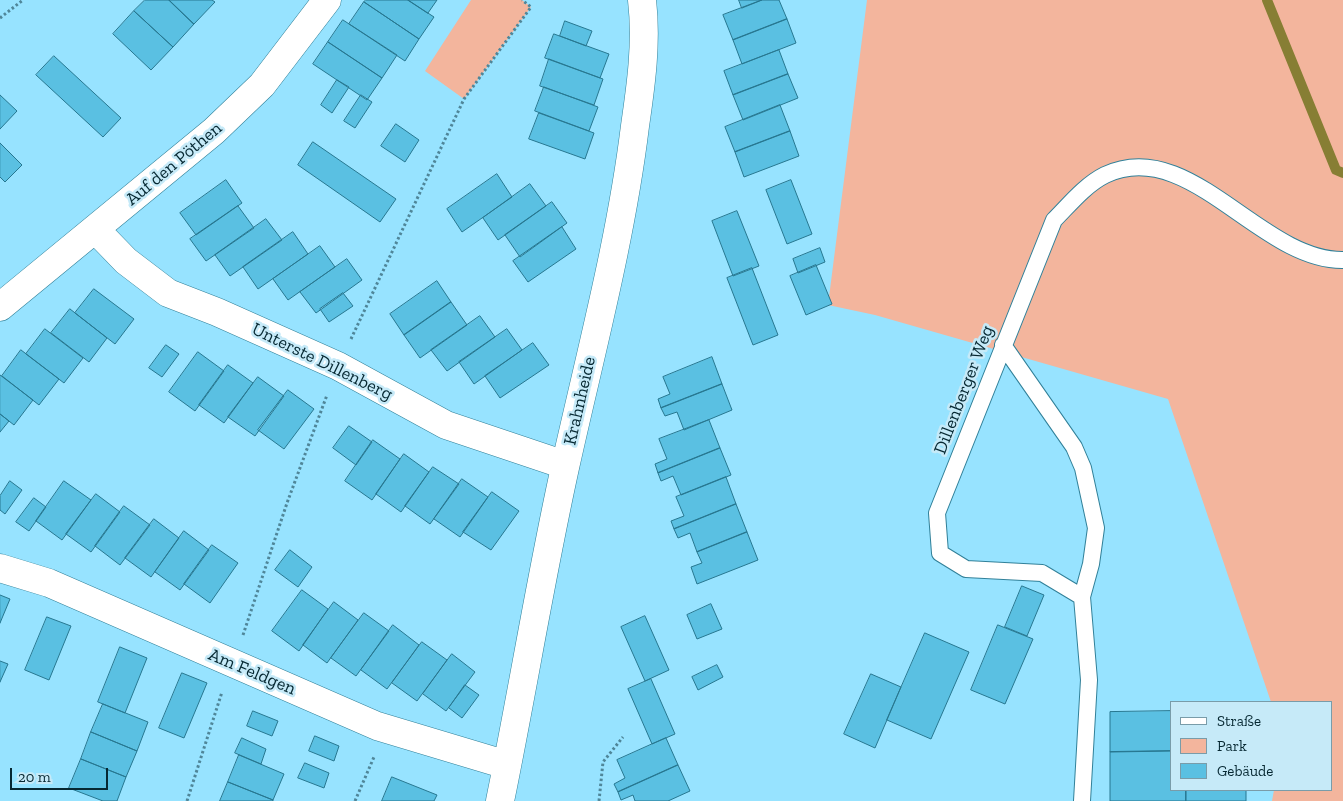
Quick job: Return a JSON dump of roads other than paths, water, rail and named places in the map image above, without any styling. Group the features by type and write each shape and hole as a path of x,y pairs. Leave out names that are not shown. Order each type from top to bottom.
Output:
{"street":[{"name":"Auf den Pöthen","path":"0,307 96,230 214,131 262,85 327,0"},
{"name":"Krahnheide","path":"500,801 566,465 608,280 628,179 642,77 644,18 642,0"},
{"name":"Unterste Dillenberg","path":"96,230 126,260 168,293 217,312 338,366 446,425 566,465"},
{"name":"Am Feldgen","path":"0,568 49,583 232,664 385,728 507,765"}],"lane":[{"name":"Dillenberger Weg","path":"1082,596 1042,573 966,569 940,553 937,513 1054,220 1080,194 1104,175 1127,167 1151,167 1180,176 1283,242 1326,260 1343,260"},
{"path":"1003,345 1074,447 1083,468 1096,528 1091,564 1082,596 1089,680 1082,801"}],"waterway":[{"path":"1267,0 1336,170 1343,173"}]}
